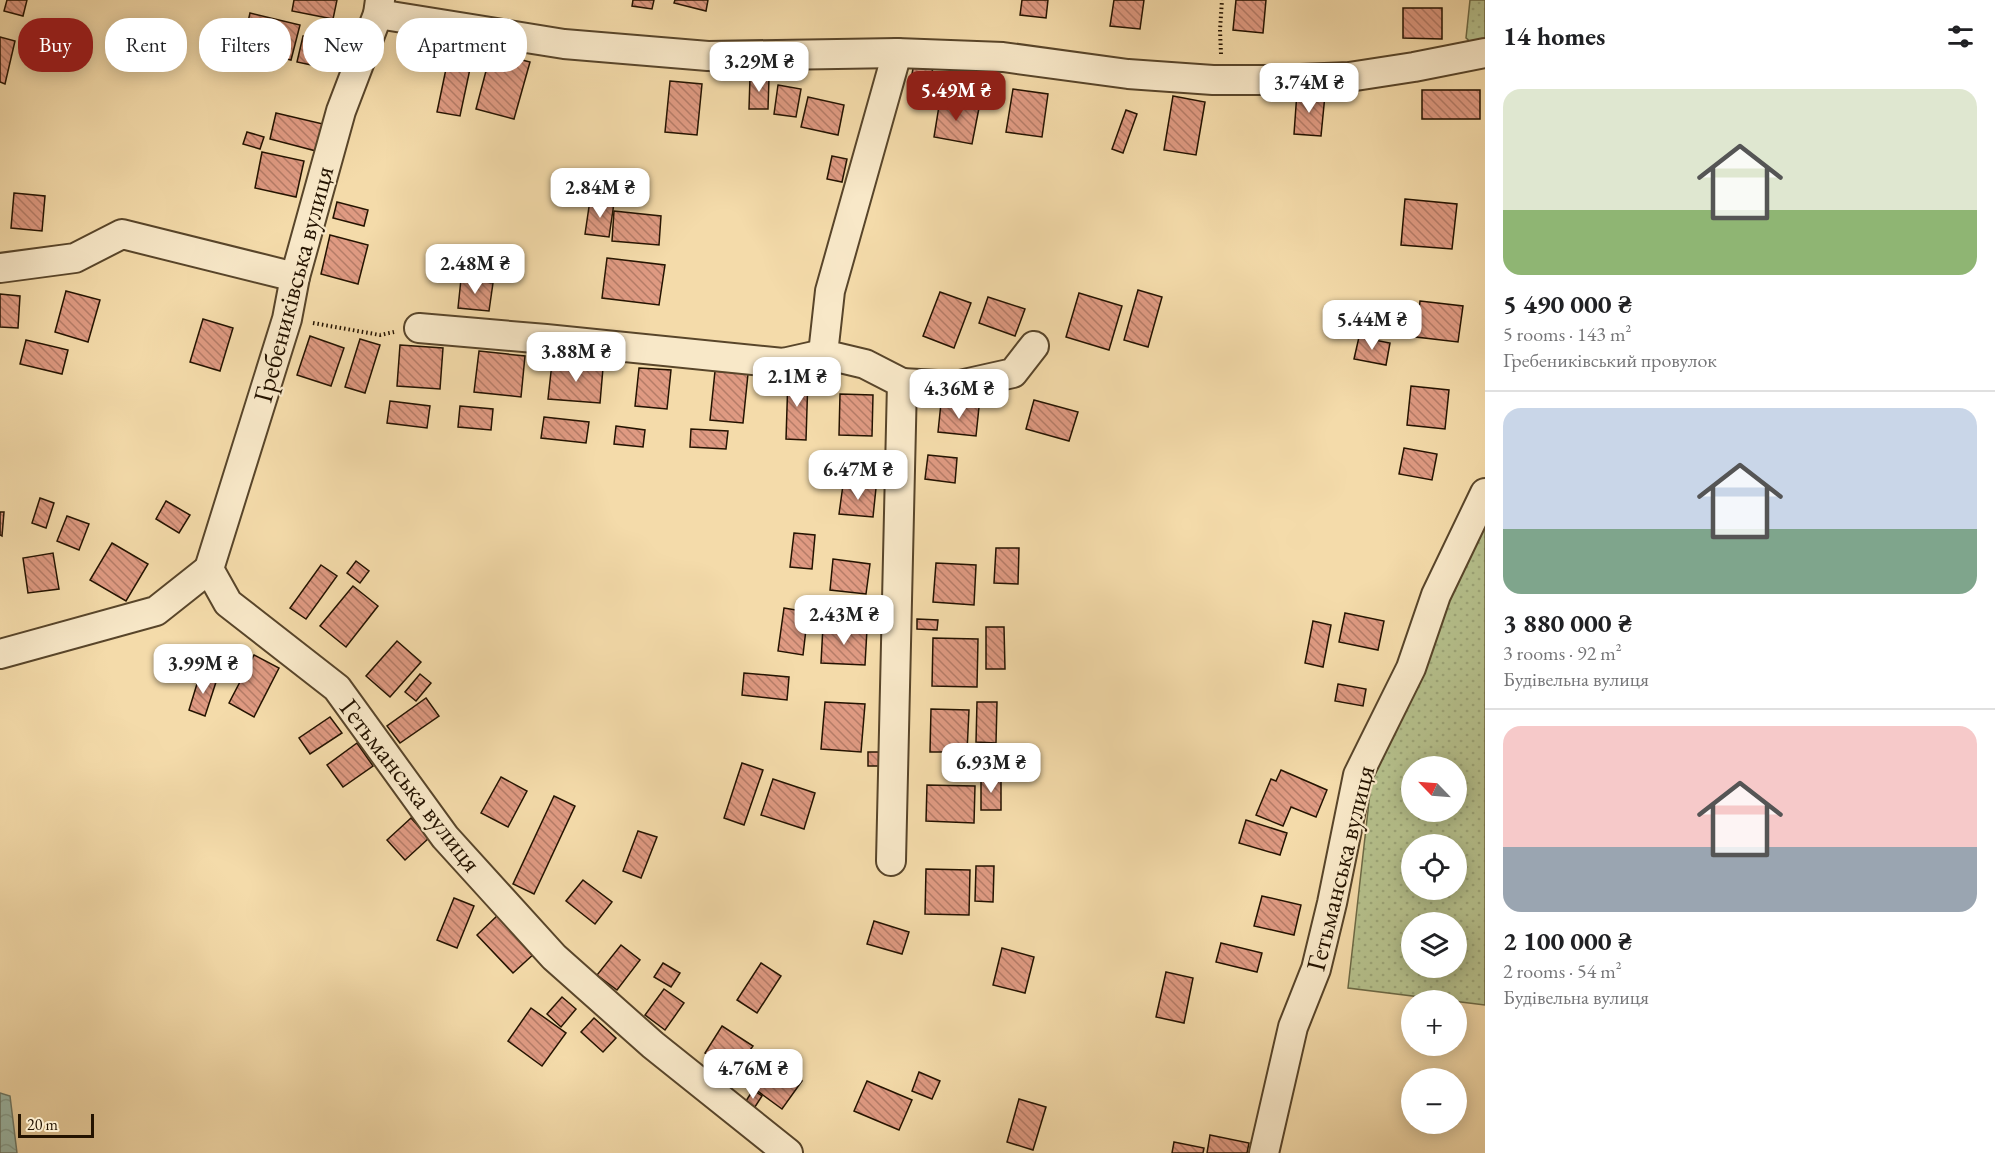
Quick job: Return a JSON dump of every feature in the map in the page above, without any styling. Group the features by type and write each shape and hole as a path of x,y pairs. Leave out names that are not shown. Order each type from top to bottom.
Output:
{"street":[{"path":"379,7 564,44 708,56 897,53 1003,57 1128,74 1213,80 1349,77 1485,53"},
{"name":"Гребениківська вулиця","path":"209,569 287,318 295,277 341,111 379,7"},
{"path":"823,354 830,291 897,53"},
{"path":"0,268 75,258 122,234 295,277"},
{"path":"419,328 783,363 823,354 865,364 902,383 955,386 1013,373 1034,346"},
{"path":"891,861 902,383"},
{"name":"Гетьманська вулиця","path":"1264,1153 1293,1028 1316,969 1327,925 1358,775 1411,668 1436,595 1485,493"},
{"path":"0,654 156,610 209,569"},
{"name":"Гетьманська вулиця","path":"209,569 228,603 337,688 445,837 554,957 653,1045 788,1153"}],"path":[{"path":"1213,80 1221,66 1222,0"},
{"path":"287,318 380,335 419,328"}],"green space":[{"path":"1470,0 1485,0 1485,55 1466,38"},
{"path":"1485,517 1485,1005 1467,1003 1467,990 1401,990 1401,995 1348,988 1372,775"}],"water":[{"path":"0,1093 10,1096 17,1153 0,1153"}],"building":[{"path":"7,0 27,0 23,16 4,11"},
{"path":"294,0 337,0 333,18 292,11"},
{"path":"633,0 654,0 652,9 632,6"},
{"path":"675,0 708,0 706,11 674,3"},
{"path":"1022,0 1048,0 1046,18 1020,15"},
{"path":"1114,0 1144,0 1140,29 1110,26"},
{"path":"1236,0 1266,0 1263,33 1233,30"},
{"path":"1403,8 1442,8 1442,39 1403,38"},
{"path":"250,13 271,18 249,18"},
{"path":"291,23 300,25 291,60"},
{"path":"303,36 303,63 297,62"},
{"path":"0,37 15,41 5,84 0,82"},
{"path":"527,61 530,62 514,119 476,109 486,72 527,72"},
{"path":"914,63 933,67 928,95 909,91"},
{"path":"445,72 469,72 460,116 437,112"},
{"path":"750,77 769,78 768,109 749,109"},
{"path":"670,81 702,84 697,135 665,132"},
{"path":"778,85 801,89 796,117 774,114"},
{"path":"1013,89 1048,94 1042,137 1006,132"},
{"path":"1422,90 1480,90 1480,119 1422,119"},
{"path":"1297,92 1325,95 1321,136 1294,134"},
{"path":"1173,96 1205,102 1196,155 1164,150"},
{"path":"808,97 844,105 838,135 801,127"},
{"path":"940,100 979,108 972,144 934,137"},
{"path":"1126,110 1137,114 1123,153 1112,149"},
{"path":"276,113 323,124 316,151 270,139"},
{"path":"247,132 264,137 260,149 243,144"},
{"path":"262,152 304,161 296,197 255,188"},
{"path":"832,156 847,159 842,182 827,179"},
{"path":"14,193 45,196 42,231 11,228"},
{"path":"1405,199 1457,204 1452,249 1401,245"},
{"path":"590,200 614,203 609,237 585,234"},
{"path":"337,202 368,210 364,226 333,218"},
{"path":"614,211 661,216 659,245 612,241"},
{"path":"330,235 368,245 358,284 321,274"},
{"path":"607,258 665,265 659,305 602,298"},
{"path":"461,279 493,283 489,311 458,308"},
{"path":"1138,290 1162,297 1148,347 1124,340"},
{"path":"66,291 100,300 88,342 55,332"},
{"path":"940,292 971,303 954,348 923,336"},
{"path":"1079,293 1122,306 1109,350 1066,337"},
{"path":"0,294 20,296 18,328 0,327"},
{"path":"988,297 1025,309 1015,336 979,323"},
{"path":"1420,301 1463,306 1458,342 1416,337"},
{"path":"203,319 233,328 220,371 190,362"},
{"path":"310,336 344,348 331,386 297,375"},
{"path":"1359,337 1390,343 1386,365 1354,359"},
{"path":"360,339 380,345 365,393 345,387"},
{"path":"26,340 68,350 62,374 20,364"},
{"path":"400,345 443,348 440,389 397,386"},
{"path":"479,351 525,356 521,397 474,392"},
{"path":"552,363 603,368 600,403 548,399"},
{"path":"639,368 671,370 667,409 635,406"},
{"path":"715,371 748,374 743,423 710,420"},
{"path":"788,377 808,377 806,440 786,439"},
{"path":"1411,386 1449,390 1445,429 1407,425"},
{"path":"840,394 873,395 872,436 839,435"},
{"path":"1034,400 1078,412 1069,441 1026,429"},
{"path":"390,401 430,406 427,428 387,423"},
{"path":"941,403 979,407 976,436 938,432"},
{"path":"460,406 493,409 491,430 458,427"},
{"path":"544,417 589,422 586,443 541,438"},
{"path":"616,426 645,430 643,447 614,444"},
{"path":"691,429 728,431 726,449 690,447"},
{"path":"1404,448 1437,454 1432,480 1399,474"},
{"path":"928,455 957,458 955,483 925,479"},
{"path":"843,485 876,488 873,517 839,514"},
{"path":"40,498 54,503 46,528 32,523"},
{"path":"166,501 190,515 179,533 156,519"},
{"path":"0,512 4,512 2,536 0,535"},
{"path":"67,516 89,524 79,550 57,541"},
{"path":"794,533 815,535 812,569 790,567"},
{"path":"112,543 148,564 126,601 90,580"},
{"path":"996,548 1019,548 1018,584 994,583"},
{"path":"53,553 59,589 28,593 23,558"},
{"path":"833,559 870,564 866,594 830,590"},
{"path":"356,561 369,571 360,583 347,573"},
{"path":"936,563 976,565 974,605 933,602"},
{"path":"321,565 337,576 306,619 290,608"},
{"path":"353,586 378,606 346,647 320,626"},
{"path":"784,608 808,612 803,655 778,651"},
{"path":"1345,613 1384,621 1378,650 1339,642"},
{"path":"917,619 938,620 937,630 917,629"},
{"path":"1313,621 1331,625 1323,667 1305,663"},
{"path":"823,626 867,629 865,665 821,663"},
{"path":"986,627 1004,627 1005,669 986,669"},
{"path":"933,638 978,639 977,687 932,686"},
{"path":"397,641 421,662 390,697 366,676"},
{"path":"254,655 279,668 254,717 229,703"},
{"path":"744,673 789,677 787,700 742,695"},
{"path":"200,674 217,679 205,716 189,710"},
{"path":"420,674 431,683 416,701 405,692"},
{"path":"1338,684 1366,689 1363,706 1335,701"},
{"path":"426,698 439,716 400,743 387,726"},
{"path":"825,702 865,704 861,752 821,749"},
{"path":"977,702 997,702 996,743 976,742"},
{"path":"931,709 969,710 967,752 930,752"},
{"path":"330,717 342,733 310,754 299,738"},
{"path":"357,743 373,766 343,787 327,765"},
{"path":"868,752 885,752 885,766 868,766"},
{"path":"742,763 763,770 744,825 724,818"},
{"path":"1281,770 1327,790 1316,817 1291,807 1283,826 1256,815 1271,779 1276,781"},
{"path":"501,777 527,791 508,827 481,813"},
{"path":"981,777 1001,777 1001,810 981,810"},
{"path":"773,779 815,793 804,829 761,815"},
{"path":"927,785 975,786 974,823 926,821"},
{"path":"554,796 575,806 534,894 513,884"},
{"path":"411,818 429,838 405,860 387,840"},
{"path":"1246,820 1287,833 1280,855 1239,843"},
{"path":"638,831 657,837 641,878 623,871"},
{"path":"976,866 994,866 993,902 975,901"},
{"path":"926,869 970,870 969,915 925,914"},
{"path":"583,880 612,902 595,924 566,901"},
{"path":"1262,896 1301,905 1294,935 1254,926"},
{"path":"454,898 474,906 457,948 437,940"},
{"path":"499,914 536,952 513,973 477,935"},
{"path":"874,921 909,932 902,954 867,944"},
{"path":"1221,943 1262,953 1257,972 1216,962"},
{"path":"621,945 640,960 617,990 597,975"},
{"path":"1002,948 1034,957 1025,993 993,985"},
{"path":"663,963 680,973 671,987 654,977"},
{"path":"761,963 781,976 757,1013 737,1000"},
{"path":"1166,972 1193,978 1184,1023 1156,1017"},
{"path":"664,989 684,1003 665,1030 645,1015"},
{"path":"562,997 576,1009 561,1027 547,1014"},
{"path":"531,1008 566,1033 542,1066 508,1041"},
{"path":"594,1018 616,1038 603,1052 581,1032"},
{"path":"722,1026 753,1046 735,1072 705,1053"},
{"path":"773,1060 802,1081 782,1109 752,1087"},
{"path":"919,1072 940,1081 932,1099 912,1091"},
{"path":"867,1081 912,1100 899,1130 854,1111"},
{"path":"753,1090 762,1096 753,1110 744,1104"},
{"path":"1019,1099 1046,1107 1033,1150 1007,1142"},
{"path":"1210,1135 1249,1143 1247,1153 1207,1153"},
{"path":"1174,1142 1204,1148 1203,1153 1172,1153"}]}
